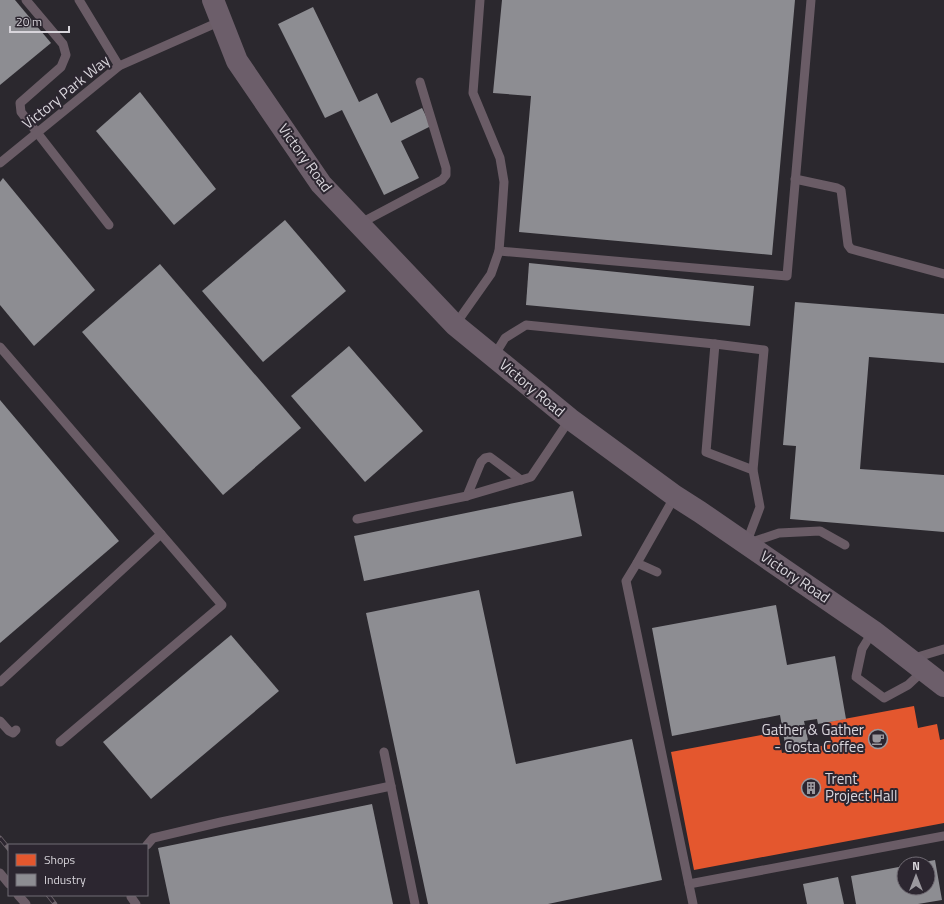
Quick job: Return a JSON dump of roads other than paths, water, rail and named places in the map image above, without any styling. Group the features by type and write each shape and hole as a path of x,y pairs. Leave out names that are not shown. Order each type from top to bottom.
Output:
{"street":[{"name":"Victory Road","path":"213,0 237,61 321,184 455,325 570,419 675,496 873,631 944,686"}],"lane":[{"path":"26,0 63,44 66,55 61,68 20,103 21,112 109,225"},
{"path":"79,0 120,66"},
{"path":"455,325 491,274 499,251 504,182 500,158 474,93 480,0"},
{"path":"499,251 787,276 811,0"},
{"name":"Victory Park Way","path":"0,163 120,66 221,21"},
{"path":"359,224 442,180 446,175 446,168 420,82"},
{"path":"795,179 837,188 840,190 848,245 851,249 944,274"},
{"path":"493,356 505,338 526,325 764,350 753,470 760,507 746,544"},
{"path":"716,344 706,452 753,470"},
{"path":"0,347 222,605 60,742"},
{"path":"357,519 467,496 531,477 570,419"},
{"path":"467,496 481,462 484,458 490,456 521,480"},
{"path":"675,496 626,581 693,904"},
{"path":"746,544 779,533 820,531 845,545"},
{"path":"0,682 161,534"},
{"path":"637,563 657,572"},
{"path":"873,631 862,649 856,677 884,698 908,685 917,665 944,649"},
{"path":"0,721 9,731 13,733 16,730"},
{"path":"384,752 415,904"},
{"path":"148,844 152,838 160,836 391,786"},
{"path":"689,884 944,836"},
{"path":"0,873 8,883"},
{"path":"19,896 26,904"}],"railway":[{"path":"0,838 8,848"},
{"path":"49,896 55,904"}],"place":[{"name":"Gather & Gather - Costa Coffee","path":"878,739"},
{"name":"Trent Project Hall","path":"811,788"}]}
